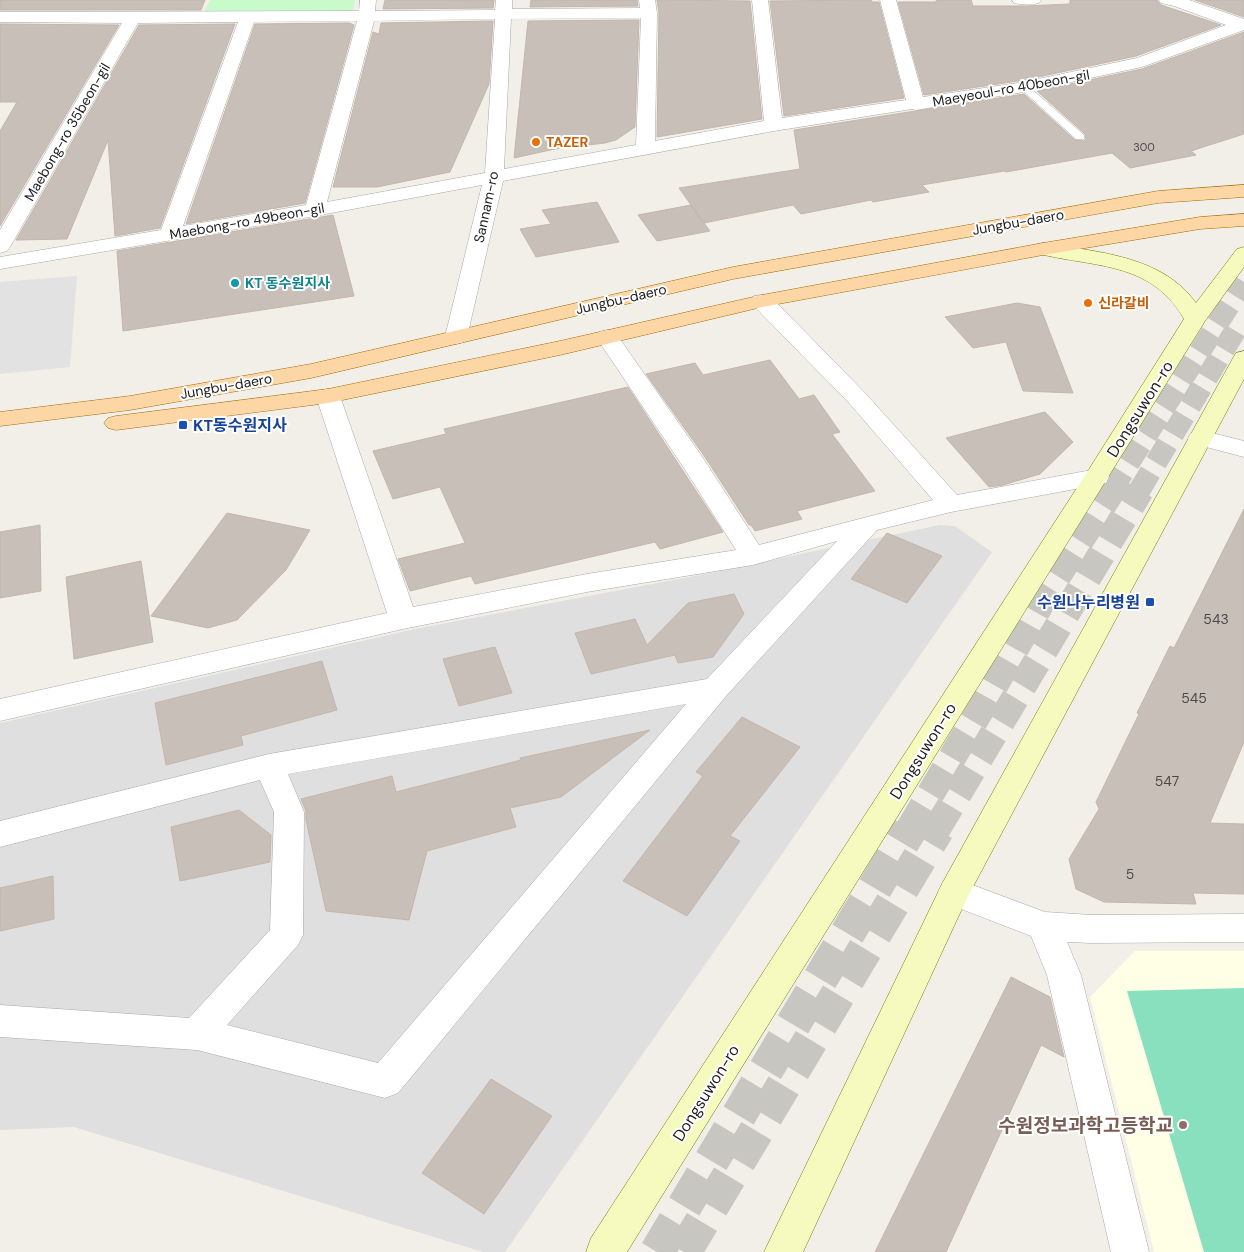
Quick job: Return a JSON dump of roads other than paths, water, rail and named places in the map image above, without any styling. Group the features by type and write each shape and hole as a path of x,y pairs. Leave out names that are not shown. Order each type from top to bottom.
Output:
{"main road":[{"path":"1158,197 1244,176"},
{"name":"Jungbu-daero","path":"0,419 130,403 311,371 733,273 1158,197 1244,191"},
{"name":"Jungbu-daero","path":"0,438 328,396 607,337 762,301 1043,249 1200,223 1244,220"},
{"path":"1043,249 1117,263 1150,274 1169,284 1181,296 1195,319"},
{"name":"Dongsuwon-ro","path":"605,1252 1097,477 1195,319 1244,253"},
{"path":"783,1252 954,892 1244,358"}],"street":[{"path":"2,20 16,0"},
{"path":"760,0 774,125"},
{"path":"888,0 916,104"},
{"path":"1020,0 1033,0"},
{"name":"Maeyeoul-ro 40beon-gil","path":"1166,0 1178,1 1243,25"},
{"path":"2,20 248,16 368,8 648,6 645,149"},
{"name":"Sannam-ro","path":"456,337 494,176 504,7"},
{"path":"315,210 368,8"},
{"path":"170,234 248,16"},
{"name":"Maebong-ro 35beon-gil","path":"0,247 133,18"},
{"name":"Maeyeoul-ro 40beon-gil","path":"494,176 774,125 1024,87 1142,62 1243,25"},
{"name":"Maebong-ro 49beon-gil","path":"0,263 315,210 494,176"},
{"path":"762,301 857,398 951,504"},
{"path":"607,337 694,464 753,556"},
{"path":"328,396 403,619"},
{"path":"1200,438 1244,449"},
{"path":"0,710 403,619 587,583 753,556 868,524 951,504 1097,477"},
{"path":"0,1021 197,1034 386,1081 716,688 868,524"},
{"path":"0,834 269,766 716,688"},
{"path":"197,1034 286,935 289,812 269,766"},
{"path":"954,892 1044,926 1092,929 1244,928"},
{"path":"1044,926 1064,975 1130,1252"}],"lane":[{"path":"1024,87 1080,137"}],"tunnel":[{"path":"1111,491 1244,282"},
{"path":"1139,491 1238,326"},
{"path":"909,830 978,714 1047,592 1112,490"},
{"path":"936,830 1140,490"},
{"path":"657,1252 910,829"},
{"path":"684,1252 937,829"}],"place":[{"name":"TAZER","path":"536,142"},
{"name":"KT 동수원지사","path":"235,283"},
{"name":"신라갈비","path":"1088,303"},
{"name":"KT동수원지사","path":"183,425"},
{"name":"수원나누리병원","path":"1150,602"},
{"name":"수원정보과학고등학교","path":"1183,1125"}]}
